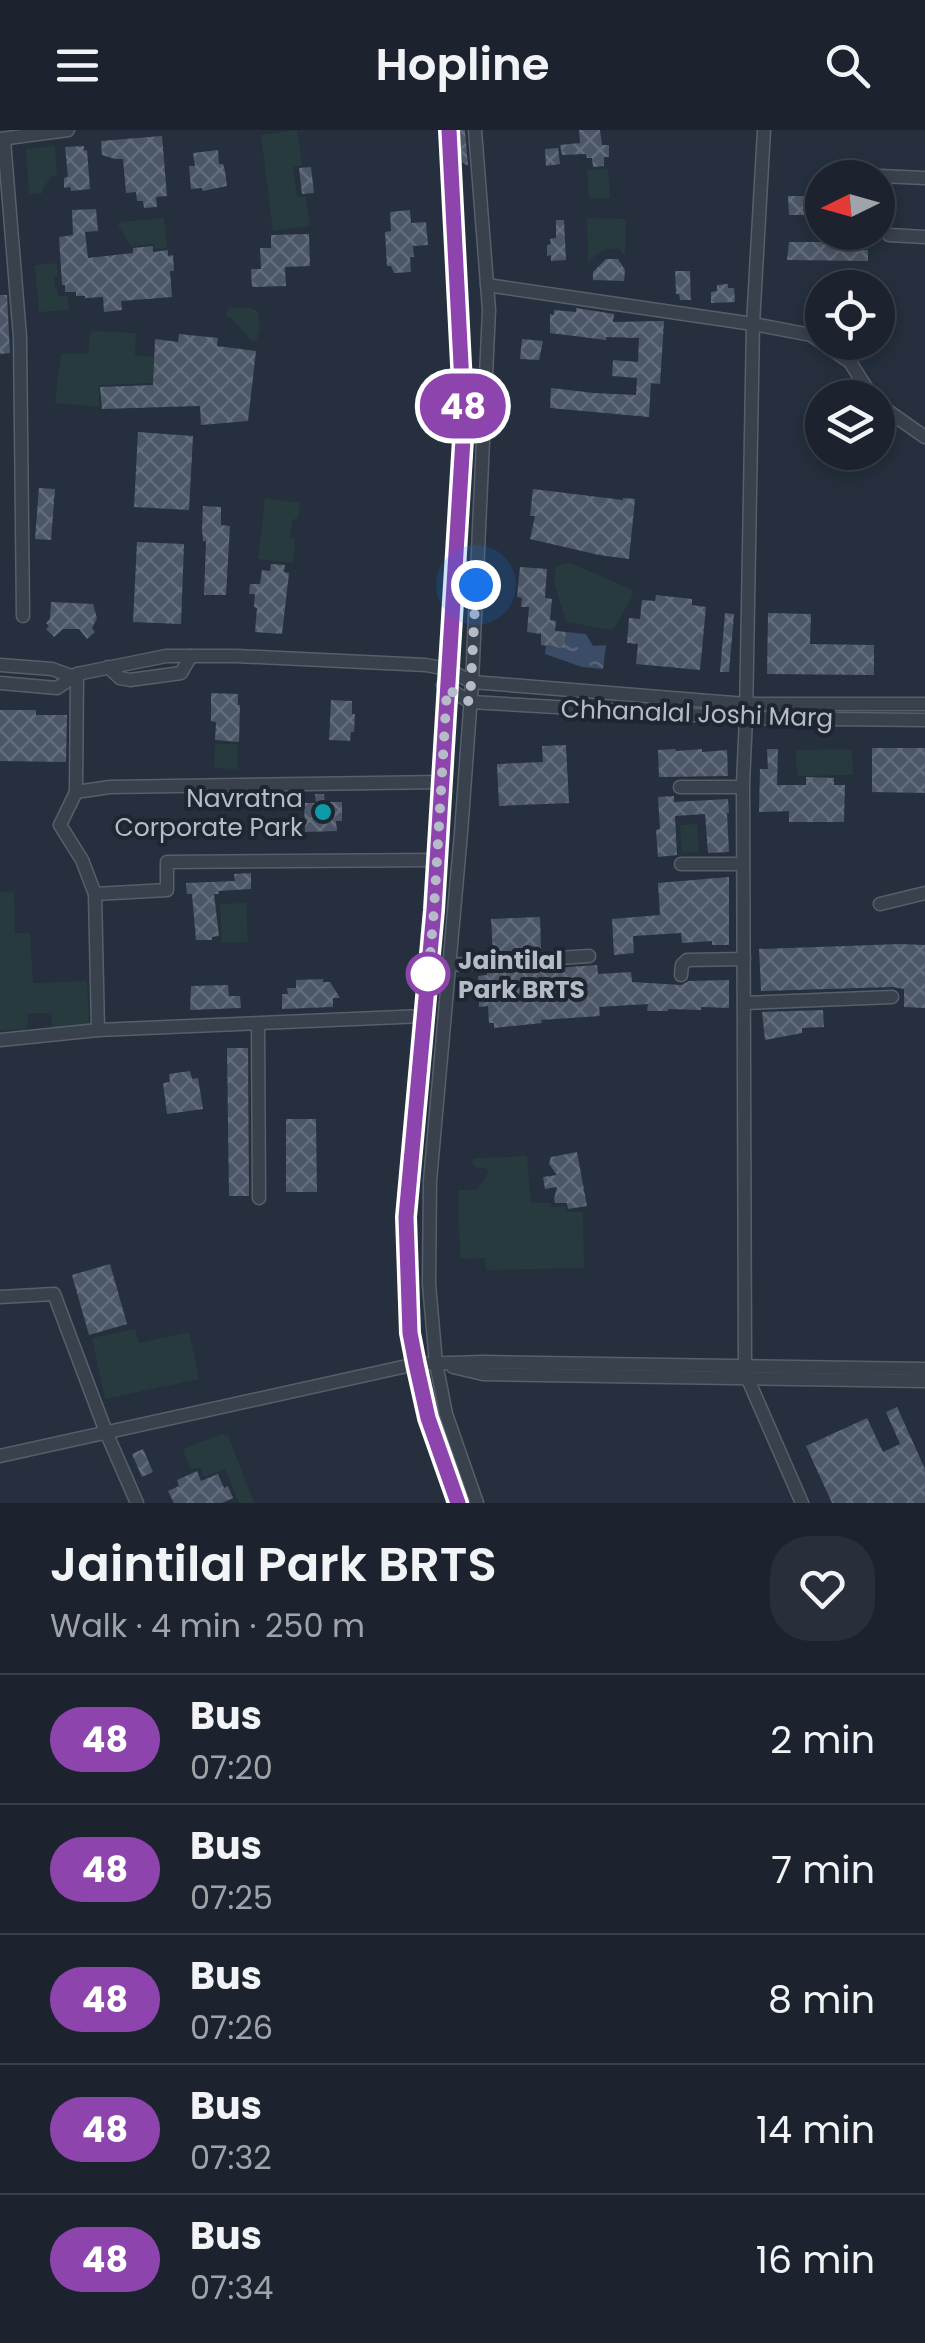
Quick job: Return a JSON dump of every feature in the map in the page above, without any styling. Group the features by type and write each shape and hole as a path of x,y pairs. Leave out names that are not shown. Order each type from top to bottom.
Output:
{"street":[{"path":"23,616 20,337 2,139 68,130"},
{"path":"449,130 464,423 438,860 406,1217 410,1333 428,1418 458,1503"},
{"path":"475,130 489,310 472,682 430,1181 429,1284 436,1363 446,1414 477,1503"},
{"path":"764,130 753,324 743,787 746,1372 802,1503"},
{"path":"895,177 925,178"},
{"path":"895,235 925,237"},
{"path":"487,285 810,335 850,362 862,380"},
{"path":"895,416 925,438"},
{"path":"0,683 57,688 76,676 166,656 426,665 448,669 472,682"},
{"path":"0,665 52,669 76,676"},
{"path":"426,665 447,689 470,702"},
{"path":"76,676 76,792 60,825 82,860 95,894 98,1030"},
{"name":"Chhanalal Joshi Marg","path":"472,682 746,711 925,704"},
{"name":"Chhanalal Joshi Marg","path":"470,702 925,720"},
{"path":"76,792 110,787 442,782"},
{"path":"680,788 743,787"},
{"path":"95,894 168,890 167,862 438,860"},
{"path":"681,864 744,864"},
{"path":"880,904 925,893"},
{"path":"450,965 589,956"},
{"path":"681,975 687,960 744,959"},
{"path":"744,1003 892,997"},
{"path":"0,1040 98,1030 424,1016"},
{"path":"258,1024 258,1198"},
{"path":"0,1298 54,1294 137,1503"},
{"path":"0,1456 416,1364 436,1363 483,1374 925,1369"},
{"path":"746,1372 925,1381"}],"green space":[{"path":"297,130 302,165 293,167 297,197 306,197 310,226 273,231 261,135"},
{"path":"55,146 57,175 52,176 43,193 29,194 26,149"},
{"path":"608,169 610,198 589,199 587,170"},
{"path":"164,218 167,248 155,249 154,244 131,246 119,227 119,222"},
{"path":"587,218 626,219 625,255 619,249 609,249 588,263"},
{"path":"57,263 55,289 58,296 68,296 69,310 39,312 35,265"},
{"path":"230,308 252,308 258,312 260,329 256,341 227,317"},
{"path":"91,331 136,333 135,356 155,357 154,383 99,385 99,407 55,403 61,354 88,354"},
{"path":"265,498 300,503 290,537 295,539 293,563 258,559"},
{"path":"570,563 631,589 633,595 611,630 566,622 554,582 556,566"},
{"path":"215,744 238,744 237,769 214,768"},
{"path":"852,749 853,775 797,776 796,750"},
{"path":"697,824 699,852 682,853 680,825"},
{"path":"14,891 15,933 30,933 33,983 87,981 89,1026 52,1028 51,1013 28,1013 27,1029 0,1030 0,892"},
{"path":"246,903 248,942 222,943 220,904"},
{"path":"527,1156 531,1203 551,1203 551,1207 565,1206 566,1212 583,1212 584,1268 486,1270 485,1258 460,1259 458,1190 476,1190 489,1173 485,1167 478,1169 472,1163 474,1158"},
{"path":"135,1329 139,1343 189,1332 199,1379 105,1399 92,1338"},
{"path":"228,1435 254,1503 239,1503 225,1469 204,1477 200,1467 191,1470 183,1449"}],"water":[{"path":"566,632 586,634 593,646 606,645 603,669 582,667 545,654 546,646 565,647"}],"building":[{"path":"459,130 465,130 468,166 460,161"},
{"path":"579,130 600,130 602,145 609,145 604,166 593,167 592,158 586,154 562,155 560,145 580,143"},
{"path":"162,136 167,196 156,197 157,207 144,208 143,201 137,201 136,192 126,193 123,159 102,155 101,141"},
{"path":"84,146 90,189 71,191 70,187 64,188 64,178 68,177 65,147"},
{"path":"558,148 560,164 546,166 545,149"},
{"path":"218,150 227,186 191,189 189,166 195,166 193,153"},
{"path":"311,167 314,193 302,194 299,168"},
{"path":"788,196 805,196 805,215 789,215"},
{"path":"96,209 98,231 85,232 88,258 133,253 133,248 153,246 153,252 168,250 168,256 173,255 172,297 121,301 122,310 104,312 103,297 85,298 76,296 76,292 65,292 59,237 73,235 72,210"},
{"path":"410,210 411,223 426,222 428,245 413,246 411,272 394,273 387,266 385,232 391,231 390,212"},
{"path":"556,220 564,220 566,260 551,261 547,245 556,238"},
{"path":"309,234 310,266 285,267 286,286 252,287 251,269 261,269 260,248 271,248 271,235"},
{"path":"789,242 805,242 805,250 868,250 868,261 787,260"},
{"path":"606,259 618,259 625,270 624,281 593,280 593,272"},
{"path":"675,271 690,271 691,300 680,300 676,294"},
{"path":"728,284 728,288 734,288 735,302 711,303 711,292 717,291 717,285"},
{"path":"0,295 7,295 10,353 0,354"},
{"path":"576,308 614,314 613,322 664,321 660,384 651,383 649,417 550,408 551,388 636,395 637,378 612,376 613,360 638,362 639,338 606,340 550,333 550,314 554,315 554,310 576,312"},
{"path":"179,334 218,338 217,346 256,351 248,421 201,425 200,406 102,409 100,387 153,385 155,339 178,342"},
{"path":"522,339 543,341 539,360 520,359"},
{"path":"138,432 193,436 189,510 134,507"},
{"path":"39,488 55,489 51,540 35,539"},
{"path":"533,489 635,499 629,559 530,539 535,516 530,516"},
{"path":"203,506 221,507 221,525 230,526 226,595 204,595"},
{"path":"137,542 184,544 181,624 133,622"},
{"path":"271,564 285,565 284,572 289,573 282,634 255,632 255,594 249,594 250,584 260,584 262,570 270,571"},
{"path":"520,567 547,569 545,598 552,599 550,620 556,621 555,631 566,632 565,648 541,645 541,634 527,632 529,607 521,607 522,598 517,597"},
{"path":"656,595 692,599 692,605 706,607 700,670 636,664 638,644 627,643 629,618 640,619 642,600 655,601"},
{"path":"51,602 93,604 95,632 87,639 79,629 63,629 54,637 46,629"},
{"path":"725,613 734,614 729,672 720,672"},
{"path":"768,613 811,614 810,644 874,645 874,675 767,674"},
{"path":"211,693 238,694 239,742 215,740"},
{"path":"331,700 352,701 355,714 350,741 329,740"},
{"path":"0,710 67,715 66,762 0,761"},
{"path":"566,745 569,803 499,806 497,764 543,762 542,746"},
{"path":"872,748 925,748 925,793 872,792"},
{"path":"767,749 778,749 777,785 806,785 806,777 834,778 834,785 845,785 844,822 789,822 789,811 759,812 760,769 768,769"},
{"path":"658,750 727,750 728,776 659,777"},
{"name":"Navratna Corporate Park","path":"315,794 324,794 325,802 342,802 342,821 336,821 337,831 305,832 304,803 316,803"},
{"path":"674,796 674,802 728,799 729,852 708,853 705,814 675,816 677,855 658,857 658,797"},
{"path":"251,873 251,889 214,894 219,936 196,940 192,894 187,894 186,883 235,881 234,874"},
{"path":"729,877 729,945 712,945 712,941 682,943 681,933 633,936 634,953 614,955 612,919 660,915 658,883"},
{"path":"540,917 541,949 493,952 491,919"},
{"path":"925,945 925,1008 904,1007 904,989 893,987 761,991 759,949"},
{"path":"597,965 598,974 631,972 632,982 681,985 689,981 729,980 729,1008 647,1011 648,1004 599,1007 600,1016 494,1028 494,1023 489,1023 488,1006 479,1007 478,976"},
{"path":"296,980 330,982 340,998 333,998 333,1007 282,1009 282,994 288,994 287,988 296,988"},
{"path":"228,985 229,996 240,996 241,1008 190,1010 191,986"},
{"path":"823,1010 824,1027 802,1028 802,1033 765,1040 762,1012"},
{"path":"227,1048 248,1048 249,1196 229,1196"},
{"path":"190,1071 192,1079 198,1078 203,1109 167,1114 163,1083 170,1082 169,1074"},
{"path":"286,1119 316,1119 317,1192 286,1192"},
{"path":"577,1152 587,1206 568,1209 567,1203 555,1203 557,1187 545,1189 543,1177 557,1175 549,1164 551,1157"},
{"path":"110,1264 127,1324 89,1335 72,1275"},
{"path":"897,1407 925,1469 925,1503 832,1503 806,1446 867,1418 883,1452 900,1444 886,1412"},
{"path":"143,1449 153,1472 142,1477 132,1454"},
{"path":"197,1471 201,1481 218,1474 233,1498 222,1503 174,1503 168,1491 179,1486 177,1480"}],"bus line":[{"name":"48","path":"449,130 464,423 434,910 406,1217 410,1333 428,1418 458,1503"}],"place":[{"name":"Navratna Corporate Park","path":"323,812"},
{"name":"Jaintilal Park BRTS","path":"428,974"}],"route":[{"path":"428,974 428,981 447,689 470,702 476,585"}]}
